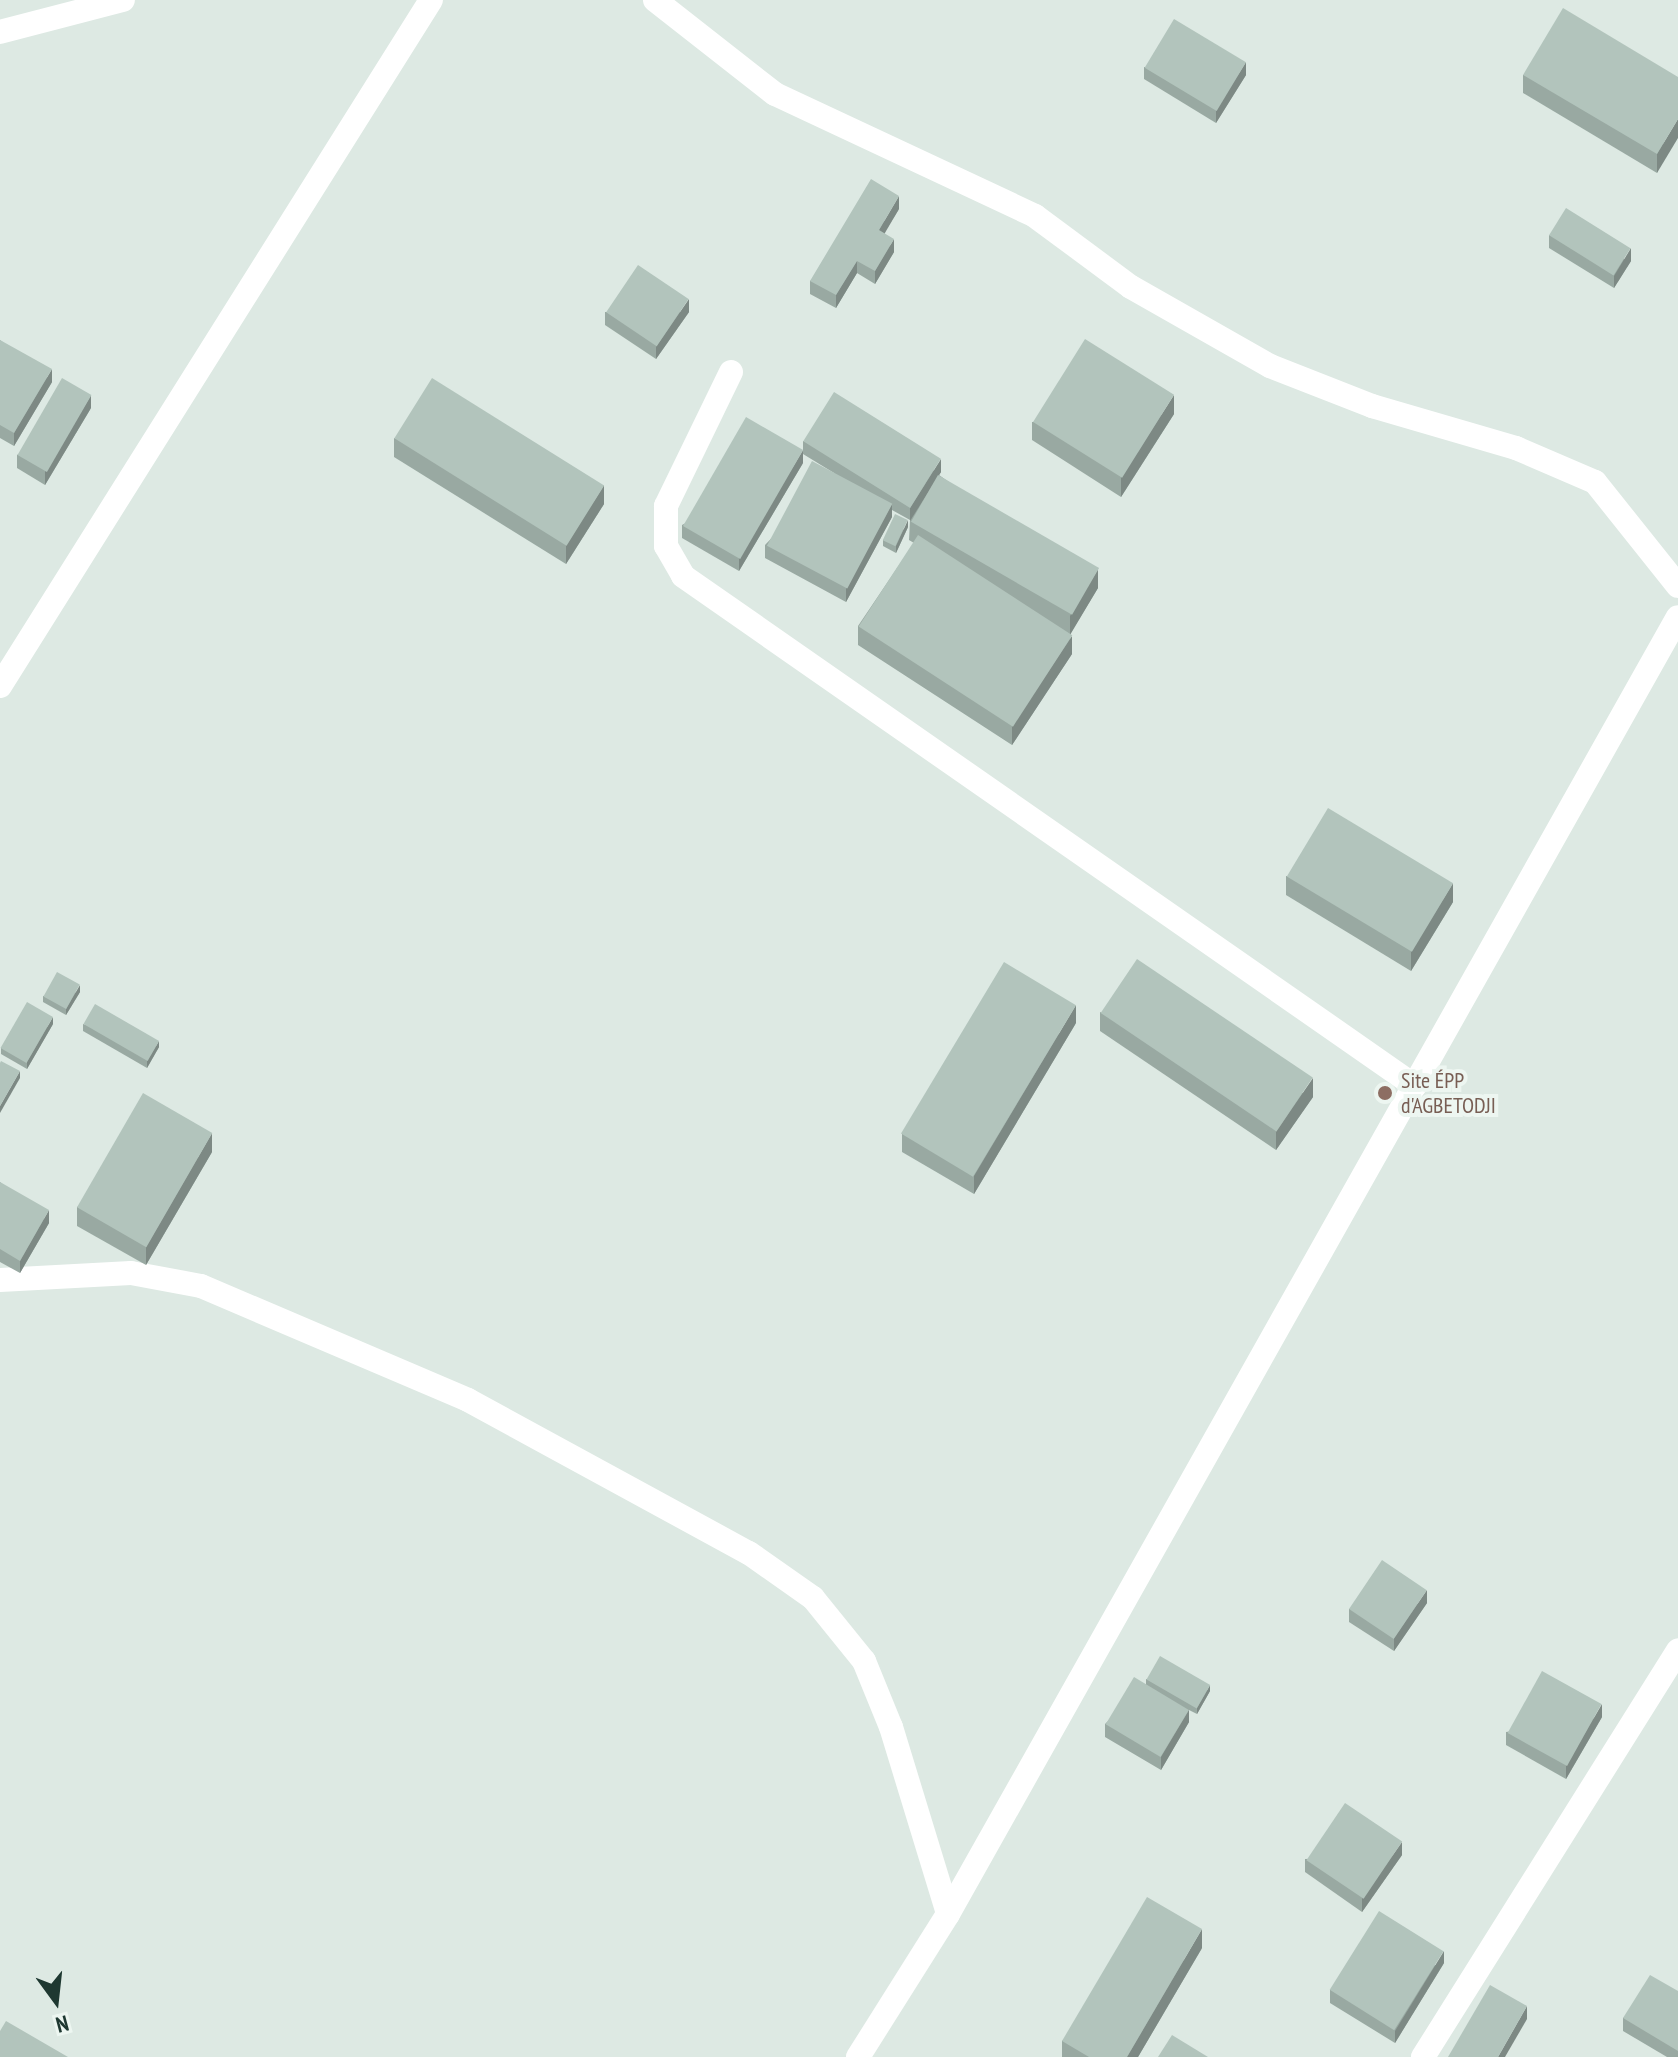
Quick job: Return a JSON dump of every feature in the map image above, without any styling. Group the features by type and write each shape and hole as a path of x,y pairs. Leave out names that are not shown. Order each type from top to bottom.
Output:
{"street":[{"path":"0,32 123,0"},
{"path":"0,686 431,0"},
{"path":"655,0 775,94 1035,216 1131,287 1270,366 1372,406 1516,448 1595,482 1678,586"},
{"path":"731,372 666,506 666,546 683,576 1415,1086"},
{"path":"858,2057 948,1914 1678,617"},
{"path":"0,1280 131,1273 201,1286 468,1400 749,1553 813,1598 864,1661 891,1727 948,1914"},
{"path":"1423,2057 1678,1650"}],"building":[{"path":"1563,8 1678,77 1678,119 1657,154 1523,75"},
{"path":"1174,19 1246,62 1217,111 1145,68"},
{"path":"871,179 899,196 879,230 894,239 875,271 857,261 836,295 810,281"},
{"path":"1566,208 1630,248 1613,275 1549,235"},
{"path":"638,265 689,299 657,346 606,312"},
{"path":"1085,339 1174,395 1122,478 1033,422"},
{"path":"0,340 52,369 14,433 0,425"},
{"path":"62,378 91,395 47,472 18,455"},
{"path":"432,378 604,486 567,546 394,438"},
{"path":"834,392 941,459 910,508 803,441"},
{"path":"746,417 803,450 740,559 683,526"},
{"path":"812,461 892,504 847,588 767,546"},
{"path":"938,475 1099,568 1072,615 911,522"},
{"path":"895,514 908,520 895,546 883,540"},
{"path":"918,535 1072,635 1013,727 859,626"},
{"path":"1328,808 1453,883 1412,952 1287,877"},
{"path":"1137,959 1313,1078 1276,1131 1101,1013"},
{"path":"1004,962 1076,1005 973,1177 901,1133"},
{"path":"57,972 80,985 66,1009 43,996"},
{"path":"27,1002 53,1017 26,1063 1,1048"},
{"path":"95,1004 159,1041 148,1061 84,1024"},
{"path":"0,1063 20,1071 0,1106"},
{"path":"143,1093 212,1133 146,1247 77,1207"},
{"path":"0,1182 49,1210 20,1261 0,1249"},
{"path":"1382,1560 1427,1590 1394,1639 1349,1609"},
{"path":"1160,1656 1210,1685 1197,1708 1146,1679"},
{"path":"1542,1671 1601,1704 1567,1766 1508,1733"},
{"path":"1134,1677 1189,1710 1161,1757 1106,1724"},
{"path":"1345,1803 1402,1842 1364,1899 1306,1860"},
{"path":"1147,1897 1202,1929 1127,2057 1089,2057 1062,2041"},
{"path":"1379,1911 1443,1951 1394,2030 1330,1990"},
{"path":"1650,1975 1678,1991 1678,2051 1623,2018"},
{"path":"1490,1985 1527,2006 1498,2057 1448,2057"},
{"path":"6,2021 68,2057 0,2057 0,2031"},
{"path":"1172,2035 1208,2057 1158,2057"}],"place":[{"name":"Site ÉPP d'AGBETODJI","path":"1385,1093"}]}
